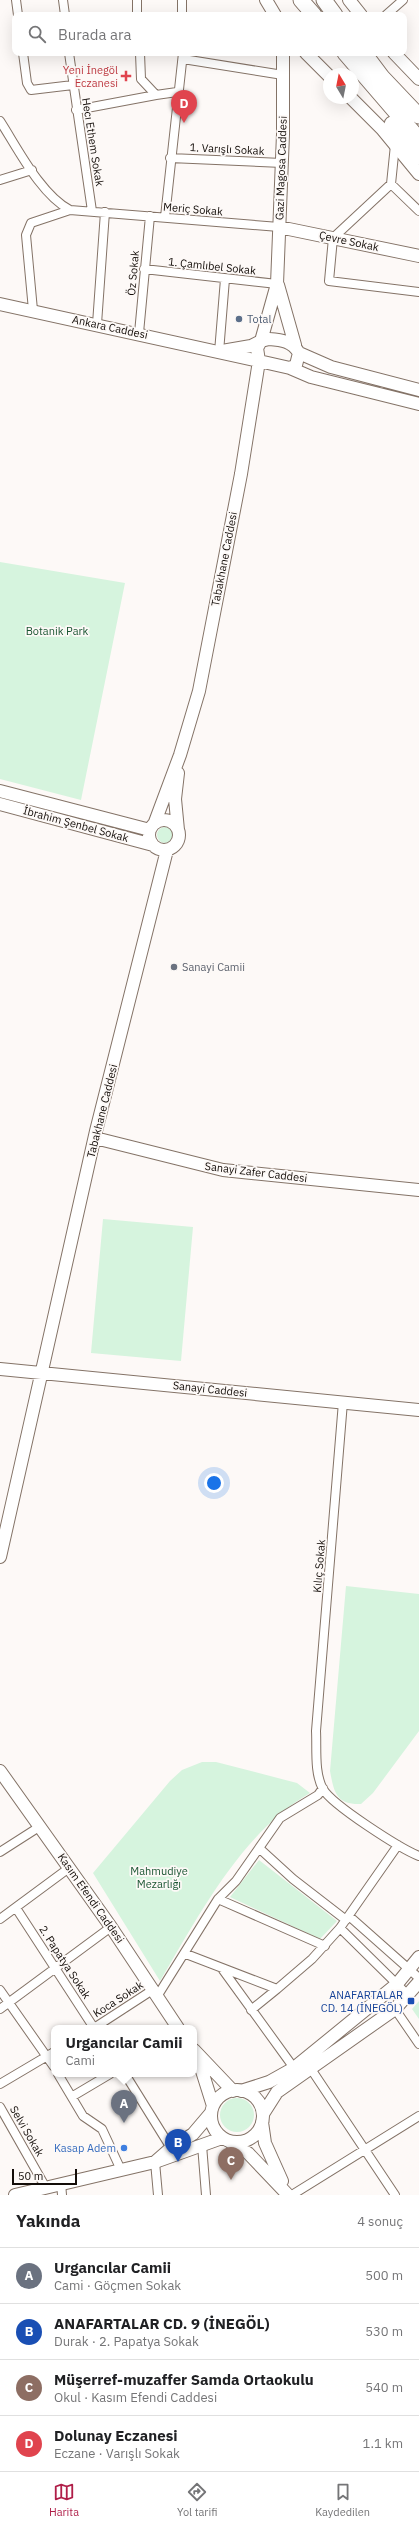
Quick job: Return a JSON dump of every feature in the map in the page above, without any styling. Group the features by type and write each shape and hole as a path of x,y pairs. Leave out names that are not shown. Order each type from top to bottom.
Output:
{"highway":[{"path":"302,0 312,12"},
{"path":"324,0 333,12"},
{"path":"348,56 419,138"},
{"path":"366,56 382,76 419,116"},
{"path":"370,56 419,102"},
{"path":"374,87 389,121 419,157"}],"street":[{"path":"16,0 18,12"},
{"path":"63,0 65,12"},
{"path":"137,0 137,12"},
{"path":"182,0 182,12"},
{"path":"266,0 273,12"},
{"path":"349,0 358,12"},
{"path":"389,12 402,0"},
{"path":"23,56 27,83 31,90 73,86"},
{"name":"Hecı Ethem Sokak","path":"70,56 76,110 92,211"},
{"path":"140,56 141,79 156,96"},
{"path":"165,217 170,158 183,56 283,75"},
{"name":"Gazi Magosa Caddesi","path":"277,284 282,163 282,56"},
{"path":"309,56 323,70"},
{"path":"397,56 419,79"},
{"path":"76,110 178,92"},
{"path":"357,104 395,145 419,174"},
{"path":"0,121 32,170 57,203 70,210"},
{"path":"395,145 391,184 333,238 329,281 419,292"},
{"name":"1. Varışlı Sokak","path":"170,158 282,163"},
{"path":"0,180 32,170"},
{"path":"391,184 419,211"},
{"path":"33,310 26,235 31,223 70,210"},
{"name":"Meriç Sokak","path":"70,210 279,227"},
{"path":"97,324 105,212"},
{"name":"Öz Sokak","path":"138,333 150,216"},
{"name":"Çevre Sokak","path":"279,227 419,256"},
{"name":"1. Çamlıbel Sokak","path":"144,269 277,284"},
{"path":"225,279 219,352 251,346 261,341 277,340 331,367 419,390"},
{"path":"277,284 297,349 296,365 290,368"},
{"name":"Tabakhane Caddesi","path":"180,756 199,691 241,474 259,361 257,348 261,341 277,284"},
{"name":"Ankara Caddesi","path":"0,304 138,333 290,368"},
{"path":"290,368 318,379 419,404"},
{"path":"180,756 175,799 179,832 178,841 167,850 153,845 152,826 180,756"},
{"name":"İbrahim Şenbel Sokak","path":"0,791 152,826"},
{"name":"İbrahim Şenbel Sokak","path":"0,804 153,845"},
{"path":"152,826 170,821 179,832"},
{"name":"Tabakhane Caddesi","path":"0,1557 95,1138 167,850"},
{"name":"Sanayi Zafer Caddesi","path":"95,1138 223,1170 419,1190"},
{"name":"Sanayi Caddesi","path":"0,1369 419,1410"},
{"name":"Kılıç Sokak","path":"323,1788 318,1765 316,1731 343,1402"},
{"name":"Kasım Efendi Caddesi","path":"0,1771 111,1927 156,1992 176,2025"},
{"path":"156,1992 186,1954 218,1899 236,1881 280,1818 318,1794 323,1788 332,1799 398,1845 419,1856"},
{"path":"0,1852 40,1827"},
{"path":"252,2010 325,1946 348,1918 398,1845"},
{"path":"259,1848 287,1874 348,1918 414,1974"},
{"path":"0,1919 69,1868"},
{"path":"218,1899 325,1946"},
{"name":"2. Papatya Sokak","path":"16,1908 57,1967 92,2025"},
{"path":"0,2009 111,1927"},
{"path":"340,1928 408,1995"},
{"path":"186,1954 223,1970 277,1989"},
{"path":"155,2162 171,2148 193,2134 218,2098 269,2082 294,2068 397,1984 414,1974 419,1957"},
{"path":"223,1970 294,2068"},
{"path":"16,2195 46,2188 62,2189 121,2170 155,2162 202,2145 226,2140 247,2140 254,2136 262,2118 277,2092 395,2009 419,1982"},
{"path":"0,1990 51,2054 0,2084"},
{"name":"Koca Sokak","path":"99,2025 156,1992"},
{"path":"395,2009 419,2044"},
{"path":"197,2053 237,2091 256,2099 262,2118 262,2133 269,2155 288,2195"},
{"path":"197,2062 202,2070 211,2110 211,2124 226,2140 248,2153 288,2195"},
{"path":"310,2069 395,2195"},
{"path":"60,2077 73,2096 83,2116 102,2129 121,2170"},
{"path":"73,2096 105,2077"},
{"path":"127,2077 171,2148"},
{"name":"Selvi Sokak","path":"0,2107 46,2188"},
{"path":"292,2195 366,2151 419,2116"},
{"path":"202,2145 206,2195"},
{"path":"155,2162 158,2195"}],"green space":[{"name":"Botanik Park","path":"0,562 125,583 81,800 0,779"},
{"path":"165,827 171,829 173,835 171,841 165,843 159,841 157,835 159,829"},
{"path":"103,1219 193,1227 181,1361 91,1353"},
{"path":"346,1586 419,1594 419,1731 373,1793 361,1804 353,1804 341,1800 335,1791 330,1771"},
{"name":"Mahmudiye Mezarlığı","path":"202,1762 216,1762 297,1783 310,1793 286,1810 263,1830 243,1852 224,1877 190,1929 160,1981 93,1873 170,1781 182,1770"},
{"path":"259,1860 337,1921 320,1939 230,1897"},
{"path":"419,2001 419,2019 412,2009"},
{"path":"234,2098 240,2098 244,2099 251,2105 254,2115 253,2122 247,2129 240,2132 234,2132 230,2131 223,2125 220,2118 220,2112 221,2108 227,2101"}],"place":[{"name":"Yeni İnegöl Eczanesi","path":"126,76"},
{"name":"Dolunay Eczanesi","path":"184,123"},
{"name":"Total","path":"239,319"},
{"name":"Sanayi Camii","path":"174,967"},
{"name":"ANAFARTALAR CD. 14 (İNEGÖL)","path":"411,2001"},
{"name":"Urgancılar Camii","path":"124,2123"},
{"name":"Kasap Adem","path":"124,2148"},
{"name":"ANAFARTALAR CD. 9 (İNEGÖL)","path":"178,2162"},
{"name":"Müşerref-muzaffer Samda Ortaokulu","path":"231,2180"}]}
